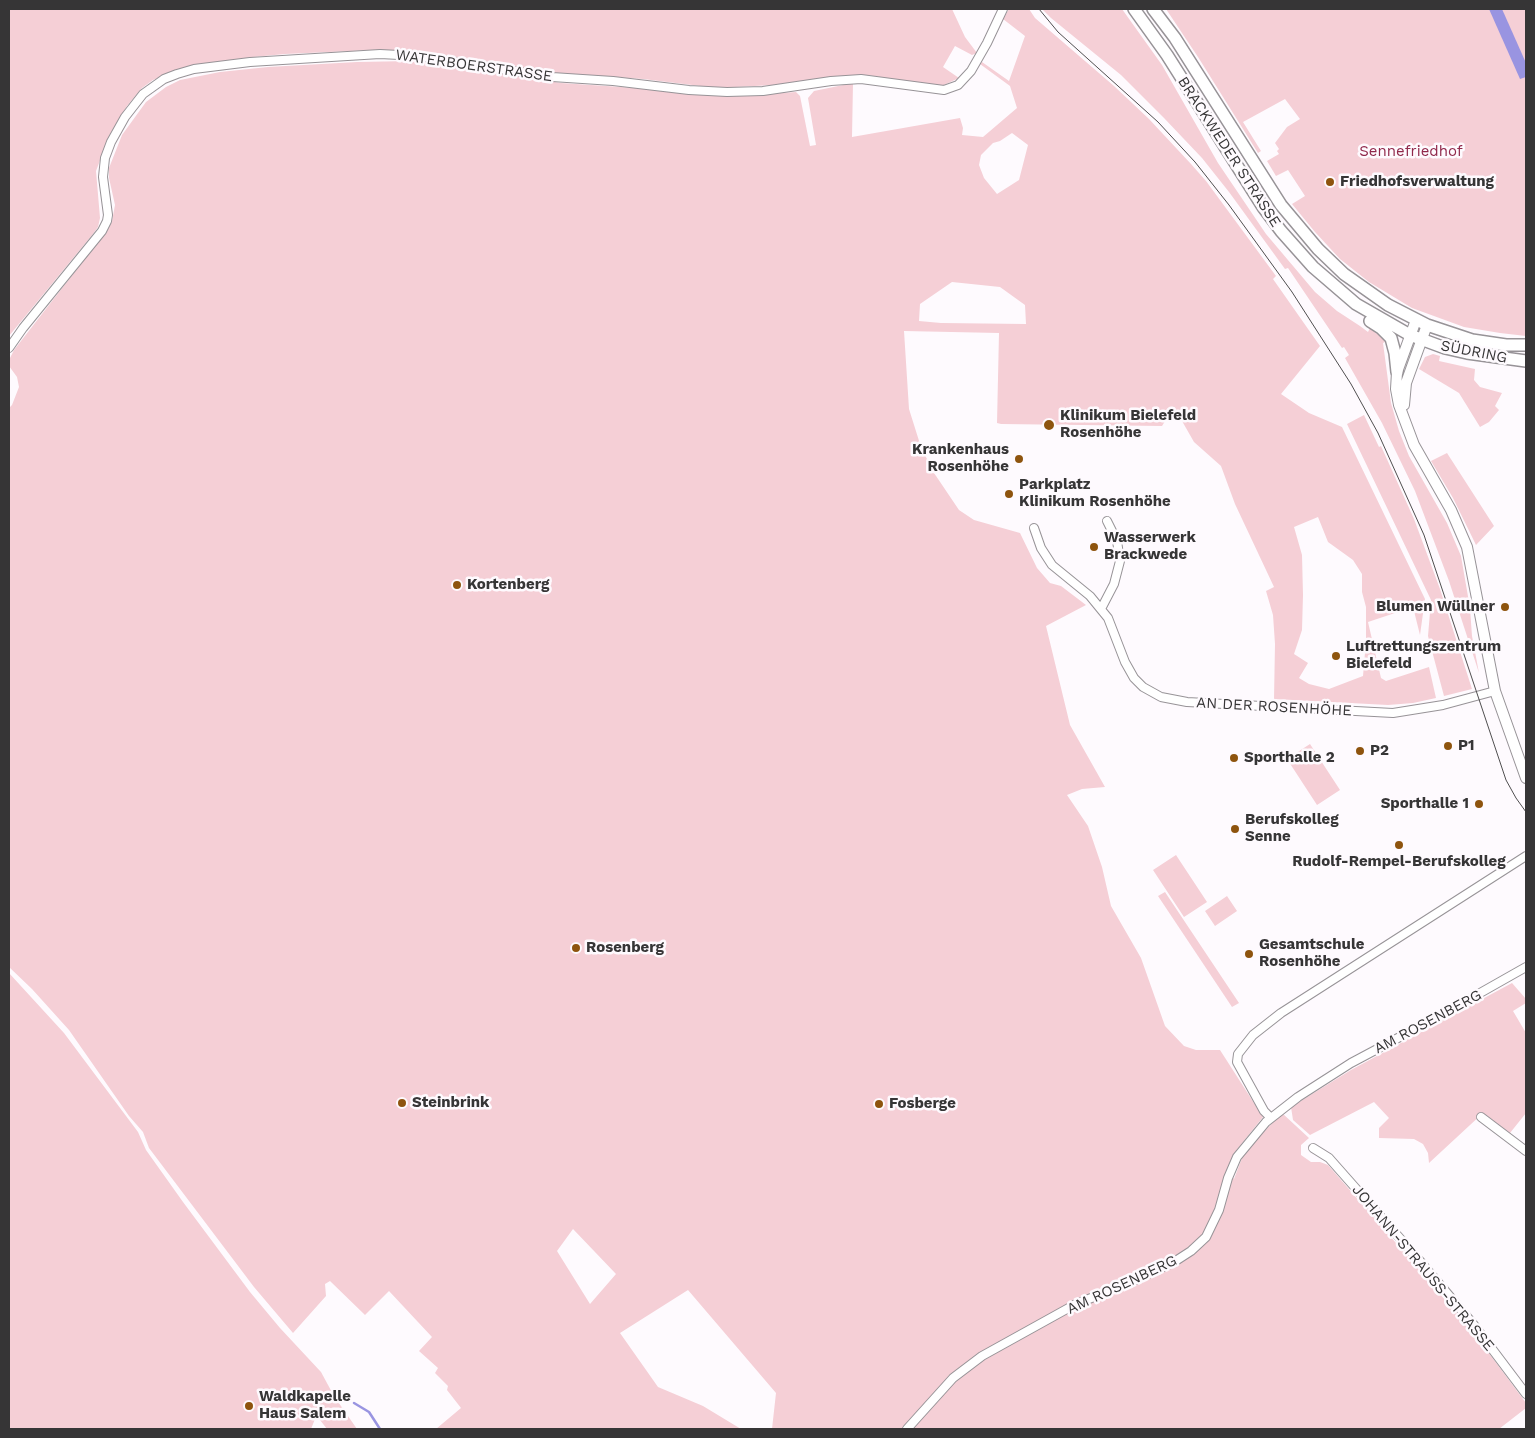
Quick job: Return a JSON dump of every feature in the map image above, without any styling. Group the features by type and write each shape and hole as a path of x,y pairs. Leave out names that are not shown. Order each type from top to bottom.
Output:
{"main road":[{"name":"BRACKWEDER STRASSE","path":"1134,9 1167,55 1263,207 1281,231 1313,267 1356,304 1410,335 1422,339"},
{"name":"BRACKWEDER STRASSE","path":"1153,9 1175,38 1276,198 1297,225 1329,261 1360,287 1388,305 1427,325"},
{"path":"1313,267 1330,293 1381,328 1391,338 1395,352 1396,372"},
{"name":"SÜDRING","path":"1427,325 1472,340 1506,345 1526,345"},
{"name":"SÜDRING","path":"1422,339 1467,353 1526,360"}],"street":[{"name":"WATERBOERSTRASSE","path":"9,348 22,328 102,231 108,215 103,168 111,142 125,117 143,94 164,79 177,74 194,69 250,62 322,56 380,54 418,56 552,77 708,91 746,92 861,79 944,90 958,85 971,71 984,51 1003,9"},
{"path":"1416,320 1396,372 1396,389 1399,405 1422,462 1451,510 1467,547 1495,691 1526,778"},
{"path":"1406,426 1404,404 1406,383 1427,325"},
{"path":"1102,609 1114,584 1120,560 1117,541 1107,521"},
{"name":"AN DER ROSENHÖHE","path":"1034,528 1041,548 1052,565 1090,596 1102,609 1112,626 1125,662 1134,678 1151,692 1169,700 1393,713 1443,704 1495,691"},
{"path":"1271,1118 1264,1111 1237,1062 1238,1054 1253,1035 1281,1013 1526,856"},
{"name":"AM ROSENBERG","path":"907,1429 953,1378 982,1356 1074,1306 1191,1252 1206,1237 1219,1210 1228,1178 1237,1157 1271,1118 1298,1097 1352,1063 1444,1014 1526,967"},
{"path":"1481,1117 1526,1151"},
{"name":"JOHANN-STRAUSS-STRASSE","path":"1313,1148 1328,1158 1413,1254 1474,1325 1526,1394"}],"green space":[{"path":"9,9 952,9 965,37 977,53 972,55 955,46 943,67 959,78 944,85 930,85 867,75 852,75 773,85 717,88 643,79 553,73 418,51 373,50 285,54 183,68 153,80 142,88 127,106 110,134 96,171 100,218 98,227 9,336"},
{"path":"1009,9 1029,9 1035,18 1114,86 1149,119 1206,181 1276,276 1273,279 1320,346 1281,394 1309,413 1342,427 1425,599 1420,635 1413,607 1368,622 1381,678 1386,681 1429,667 1436,698 1413,703 1388,705 1274,699 1275,644 1273,615 1266,591 1274,587 1235,504 1221,466 1194,442 1174,407 1162,426 997,423 999,333 904,331 909,409 920,444 932,470 959,510 974,520 1020,533 1037,568 1050,583 1061,586 1086,605 1046,626 1070,725 1105,787 1082,789 1067,795 1088,826 1102,867 1111,906 1141,958 1165,1026 1184,1046 1196,1050 1220,1050 1263,1117 1235,1152 1228,1170 1234,1179 1242,1158 1282,1113 1309,1138 1301,1145 1301,1155 1311,1162 1320,1162 1328,1165 1471,1329 1526,1403 1526,1408 1499,1429 772,1429 776,1393 688,1290 620,1333 658,1387 703,1406 741,1429 436,1429 461,1408 447,1390 448,1386 435,1373 438,1368 419,1351 432,1337 389,1291 365,1315 330,1281 325,1284 326,1296 293,1333 254,1287 149,1148 143,1132 129,1116 69,1030 9,967 9,408 19,387 17,377 9,366 9,360 14,350 108,229 112,221 115,205 109,178 109,168 122,135 146,102 166,87 180,80 220,72 268,67 411,61 561,83 636,88 686,94 750,95 796,92 800,96 810,146 816,145 808,98 814,91 853,83 852,137 960,118 963,128 962,135 983,137 1017,108 1010,86 980,64 982,62 1009,81 1025,36 1003,19","holes":["1012,133 1028,145 1019,180 997,194 984,178 979,165 981,155 993,143","952,282 1000,287 1025,305 1026,324 919,321 920,304","1318,517 1328,542 1353,560 1362,574 1362,592 1366,607 1363,676 1329,689 1309,684 1299,678 1308,663 1294,654 1302,630 1303,595 1302,555 1294,527","573,1229 616,1274 590,1304 557,1251"]},
{"path":"1042,9 1122,9 1162,65 1218,163 1266,234 1315,292 1337,311 1368,332 1370,328 1384,339 1391,403 1399,431 1409,456 1447,523 1461,556 1479,673 1449,581 1415,491 1382,423 1345,358 1349,355 1344,347 1342,348 1288,268 1285,269 1202,158 1121,75"},
{"name":"Sennefriedhof","path":"1166,9 1526,9 1526,336 1464,327 1412,308 1369,282 1340,259 1292,204 1305,196 1288,170 1276,176 1267,161 1279,154 1277,151 1279,149 1275,143 1287,127 1300,119 1285,99 1243,122 1261,151 1258,153"},
{"path":"1433,354 1440,356 1439,361 1475,369 1474,380 1480,387 1502,393 1495,406 1499,410 1489,422 1480,427 1459,393 1419,369 1425,357"},
{"path":"1364,415 1379,447 1381,446 1414,519 1440,589 1472,689 1444,696 1428,636 1431,600 1347,424"},
{"path":"1447,453 1494,526 1476,545 1453,498 1431,461"},
{"path":"1310,744 1340,790 1317,805 1287,759"},
{"path":"1176,855 1207,902 1184,917 1153,870"},
{"path":"1165,892 1239,1003 1232,1007 1158,896"},
{"path":"1227,896 1237,911 1215,926 1205,911"},
{"path":"9,973 64,1033 138,1132 146,1150 250,1292 321,1372 334,1396 357,1429 327,1429 320,1420 315,1419 311,1429 9,1429"},
{"path":"1512,983 1526,999 1526,1003 1513,1011 1526,1033 1526,1113 1510,1133 1483,1113 1429,1163 1428,1153 1423,1144 1414,1139 1379,1138 1379,1128 1389,1118 1374,1102 1310,1135 1293,1120 1291,1107 1351,1070"}],"shaded area":[{"path":"1489,9 1502,9 1526,63 1526,77 1520,79"}],"waterway":[{"path":"354,1403 369,1412 380,1429"}],"tram line":[{"path":"1039,9 1058,32 1158,122 1195,162 1229,205 1292,292 1351,384 1378,433 1424,535 1506,780 1526,812"}],"place":[{"name":"Friedhofsverwaltung","path":"1330,182"},
{"name":"Klinikum Bielefeld Rosenhöhe","path":"1049,425"},
{"name":"Krankenhaus Rosenhöhe","path":"1019,459"},
{"name":"Parkplatz Klinikum Rosenhöhe","path":"1009,494"},
{"name":"Wasserwerk Brackwede","path":"1094,547"},
{"name":"Kortenberg","path":"457,585"},
{"name":"Blumen Wüllner","path":"1505,607"},
{"name":"Luftrettungszentrum Bielefeld","path":"1336,656"},
{"name":"P1","path":"1448,746"},
{"name":"P2","path":"1360,751"},
{"name":"Sporthalle 2","path":"1234,758"},
{"name":"Sporthalle 1","path":"1479,804"},
{"name":"Berufskolleg Senne","path":"1235,829"},
{"name":"Rudolf-Rempel-Berufskolleg","path":"1399,845"},
{"name":"Rosenberg","path":"576,948"},
{"name":"Gesamtschule Rosenhöhe","path":"1249,954"},
{"name":"Steinbrink","path":"402,1103"},
{"name":"Fosberge","path":"879,1104"},
{"name":"Waldkapelle Haus Salem","path":"249,1406"}]}
